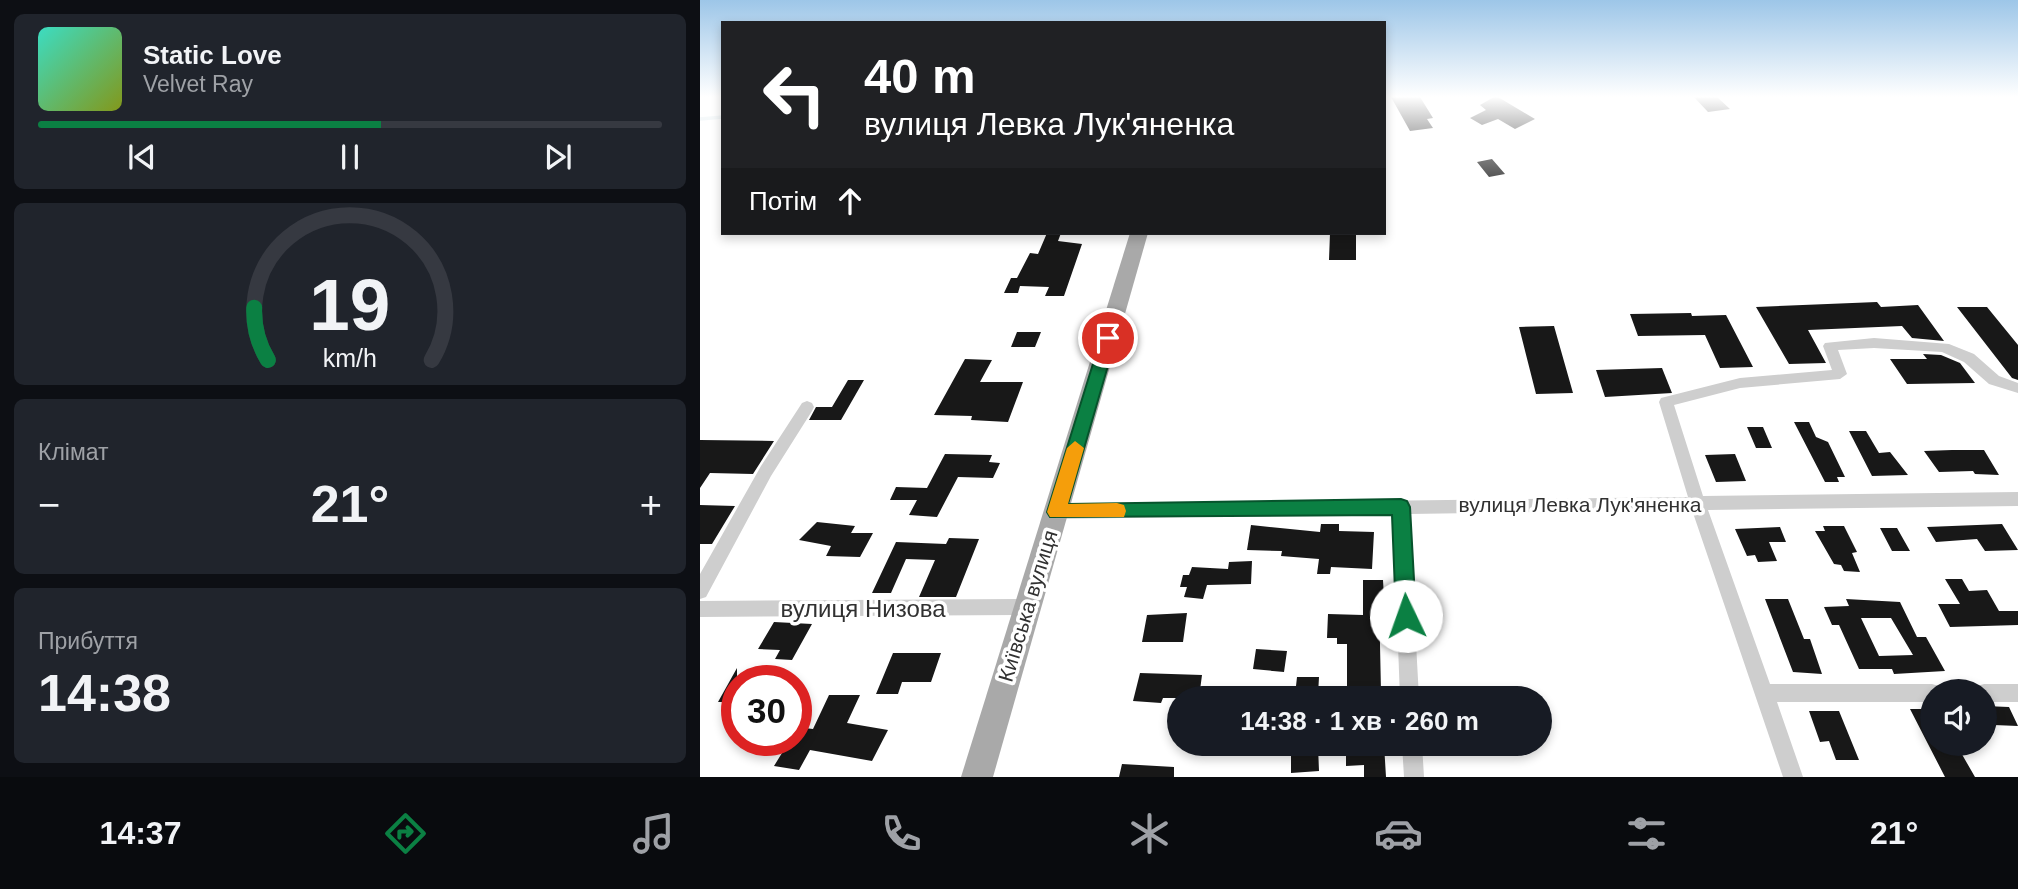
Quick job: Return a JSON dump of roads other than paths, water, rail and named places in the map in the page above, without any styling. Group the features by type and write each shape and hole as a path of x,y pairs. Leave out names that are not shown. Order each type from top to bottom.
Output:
{"main road":[{"name":"Київська вулиця","path":"977,777 1138,235"}],"street":[{"path":"1793,777 1698,505 1666,402 1740,383 1840,374 1830,346 1874,343 1944,347 1969,358 1994,380 2018,388"},
{"path":"700,591 766,471 807,407"},
{"name":"вулиця Левка Лук'яненка","path":"1056,512 2018,499"},
{"path":"1401,507 1409,686"},
{"name":"вулиця Низова","path":"700,609 1027,607"},
{"path":"1763,693 1920,693"},
{"path":"1997,693 2018,693"},
{"path":"1413,756 1414,777"}]}
